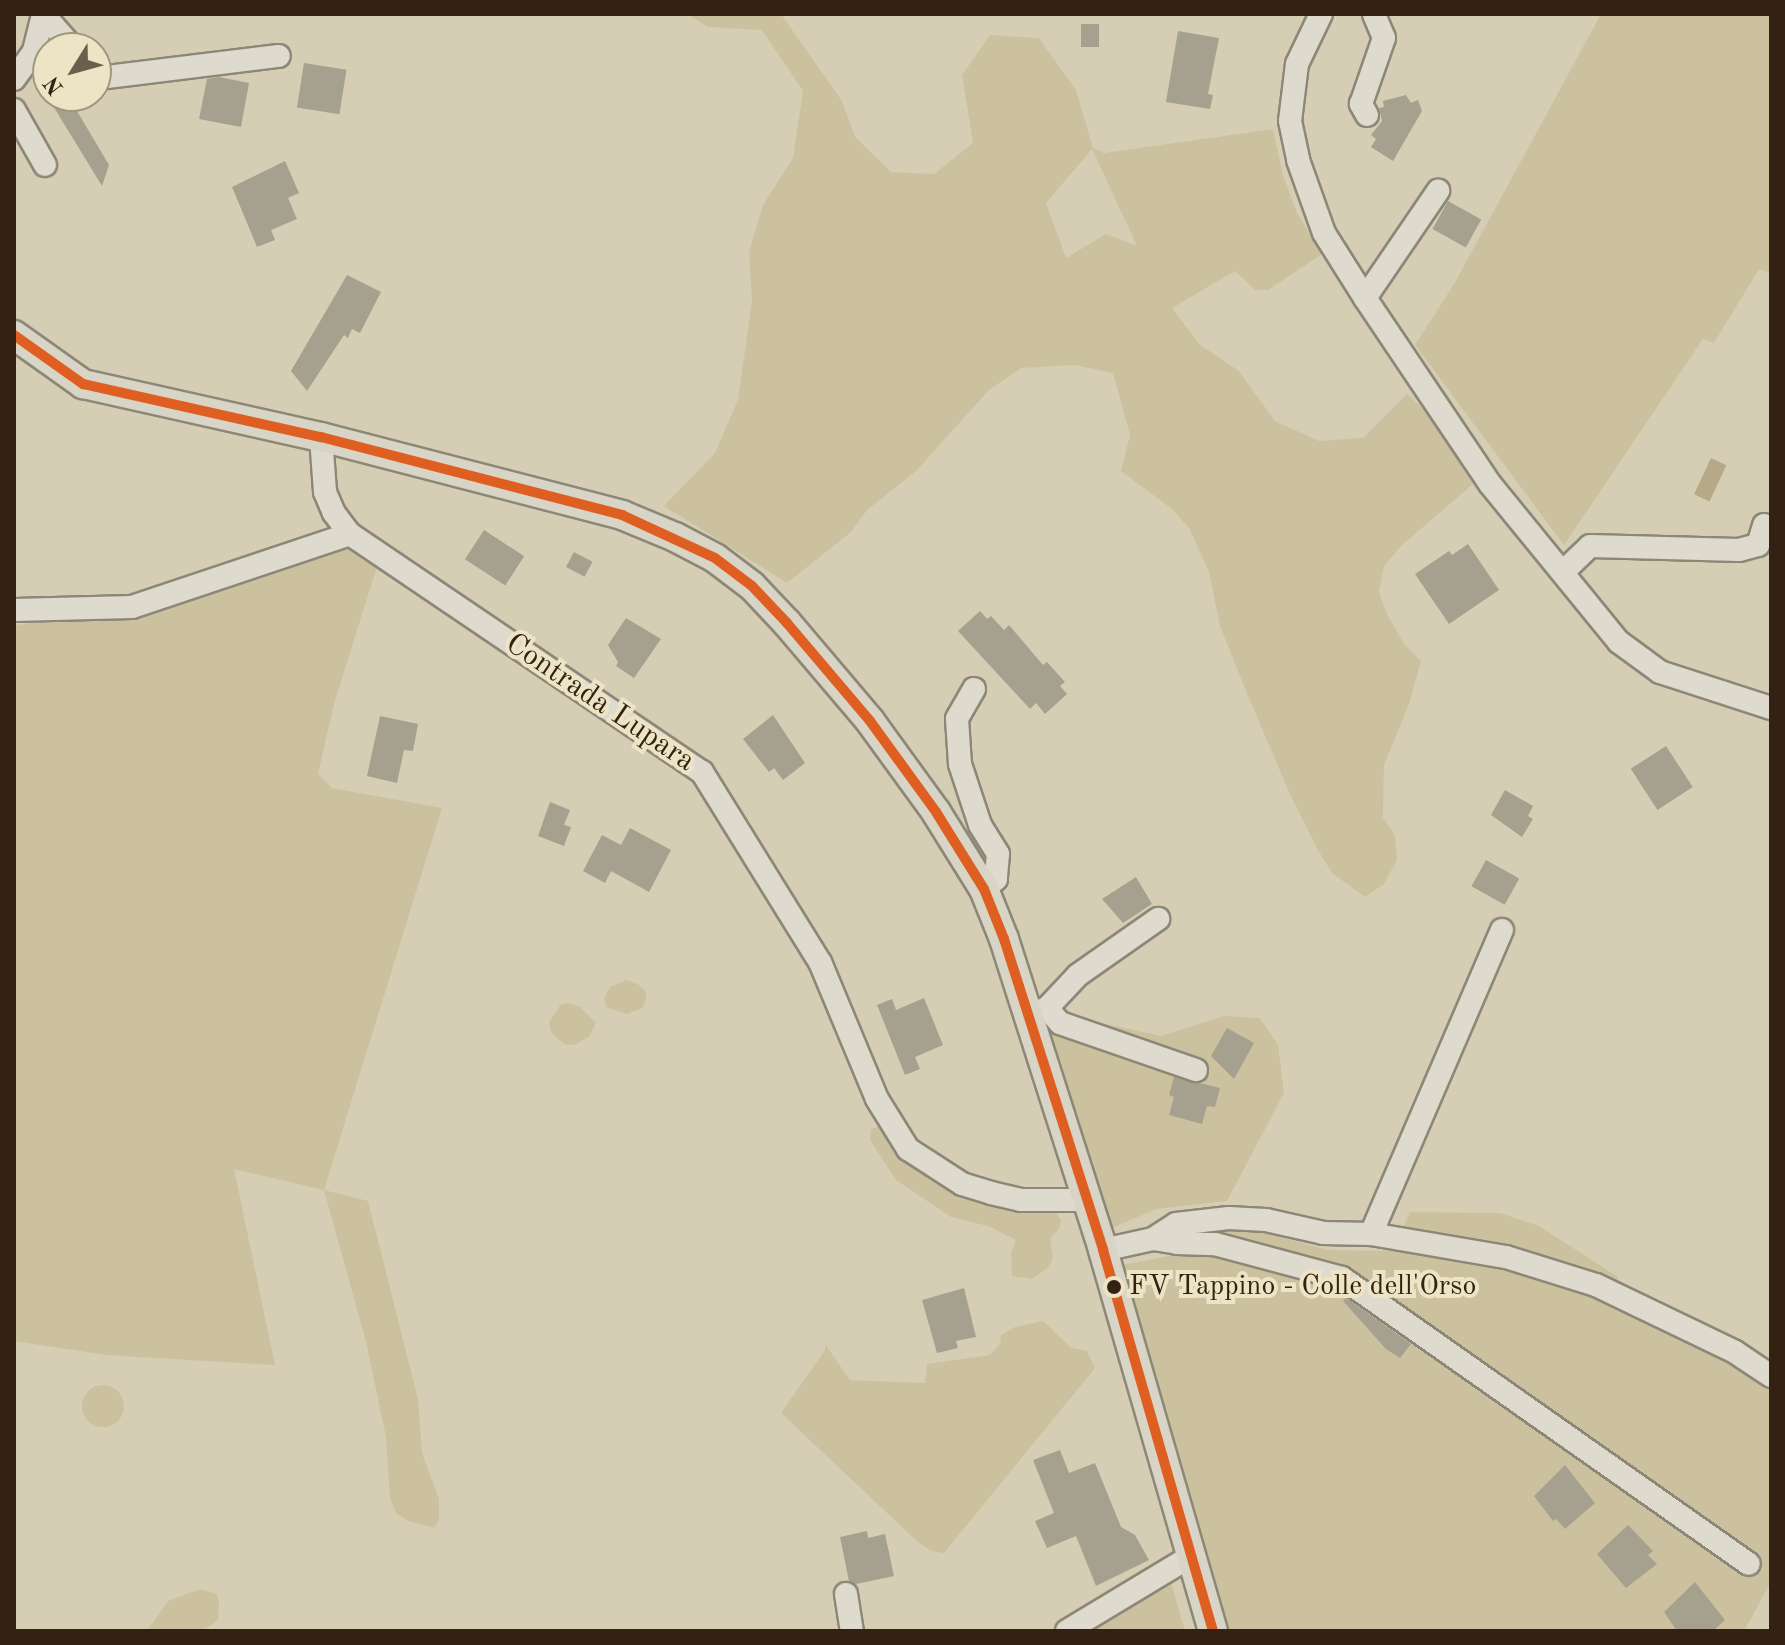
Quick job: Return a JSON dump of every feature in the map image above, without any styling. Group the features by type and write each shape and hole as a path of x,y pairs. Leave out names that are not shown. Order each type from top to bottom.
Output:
{"main road":[{"path":"14,335 83,384 321,437 622,515 715,558 752,586 870,721 936,812 984,889 1038,1012 1087,1200 1213,1631"}],"street":[{"path":"43,14 59,32"},
{"path":"14,79 34,51 43,14"},
{"path":"1321,14 1297,64 1290,121 1298,160 1324,233 1365,298 1490,484 1619,642 1660,672 1771,708"},
{"path":"1367,115 1361,104 1384,38 1374,14"},
{"path":"112,76 279,56"},
{"path":"14,110 45,165"},
{"path":"1365,298 1438,191"},
{"path":"14,610 132,607 350,534 334,513 325,492 321,437"},
{"path":"1563,572 1590,546 1739,550 1758,545 1764,525"},
{"name":"Contrada Lupara","path":"350,534 702,772 820,962 877,1099 908,1149 962,1184 991,1193 1021,1200 1087,1200"},
{"path":"974,689 957,719 960,764 980,825 998,854 996,879 984,889"},
{"path":"1158,919 1078,975 1038,1012 1060,1023 1196,1070"},
{"path":"1371,1234 1502,930"},
{"path":"1103,1250 1153,1239 1176,1224 1229,1218 1266,1220 1323,1233 1371,1234 1506,1257 1596,1285 1735,1352 1771,1376"},
{"path":"1153,1239 1215,1244 1342,1278 1749,1564"},
{"path":"1067,1631 1193,1555"},
{"path":"846,1594 852,1631"}],"shaded area":[{"path":"687,14 781,14 842,101 855,137 891,172 934,174 973,143 962,75 990,35 1039,38 1076,90 1093,148 1104,153 1273,129 1283,175 1297,213 1322,254 1268,290 1255,290 1235,271 1172,308 1199,344 1239,371 1275,421 1319,441 1363,438 1407,394 1431,416 1473,484 1401,546 1384,566 1379,592 1386,612 1404,644 1421,661 1409,704 1384,765 1383,818 1395,835 1397,860 1384,884 1365,897 1332,873 1318,850 1289,792 1246,691 1220,626 1209,572 1189,528 1172,509 1121,471 1130,435 1113,373 1075,365 1021,368 989,390 916,471 867,510 851,532 787,583 664,506 715,453 738,400 752,301 749,252 763,205 793,158 803,91 762,30 708,27","holes":["1092,149 1137,246 1106,234 1066,258 1046,203"]},
{"path":"1601,14 1771,14 1771,273 1759,269 1714,343 1703,339 1564,545 1415,345 1454,284"},
{"path":"1711,458 1726,465 1710,501 1694,494"},
{"path":"352,547 379,560 334,704 318,774 332,788 442,808 324,1190 234,1169 275,1365 106,1355 14,1341 14,625 117,614 333,549"},
{"path":"626,980 638,984 646,992 642,1008 627,1014 606,1007 604,998 610,987"},
{"path":"561,1004 580,1007 596,1023 589,1037 574,1045 566,1045 551,1033 549,1022"},
{"path":"1224,1016 1260,1018 1278,1045 1284,1093 1227,1201 1156,1209 1112,1228 1047,1029 1078,1018 1161,1036"},
{"path":"880,1126 913,1168 936,1182 970,1195 1056,1211 1061,1220 1059,1229 1050,1238 1053,1257 1049,1267 1032,1279 1012,1276 1011,1252 1016,1240 988,1226 951,1217 896,1180 870,1140 871,1129"},
{"path":"324,1190 368,1201 418,1399 422,1453 439,1499 439,1520 434,1528 408,1521 396,1513 390,1498 386,1437 366,1342"},
{"path":"1410,1212 1500,1213 1539,1226 1618,1277 1615,1304 1686,1338 1771,1388 1771,1582 1744,1631 1228,1631 1123,1265 1175,1255 1222,1256 1198,1231 1253,1230 1328,1250 1392,1251"},
{"path":"1043,1321 1071,1348 1087,1351 1095,1368 944,1553 932,1551 919,1543 781,1413 825,1350 825,1344 850,1380 925,1383 927,1364 990,1355 1000,1344 1001,1335 1015,1327"},
{"path":"103,1385 118,1391 124,1406 118,1421 103,1427 88,1421 82,1406 88,1391"},
{"path":"1170,1579 1185,1631 1086,1631 1109,1619"},
{"path":"200,1589 216,1594 219,1601 218,1619 210,1626 199,1631 147,1631 168,1601"}],"building":[{"path":"1081,24 1099,24 1099,47 1081,47"},
{"path":"1178,31 1219,38 1208,94 1213,95 1210,109 1166,102"},
{"path":"304,63 346,70 339,114 297,107"},
{"path":"219,77 249,83 241,127 199,119 207,79"},
{"path":"1406,95 1411,103 1418,100 1422,111 1393,161 1371,147 1376,139 1371,135 1382,121 1379,108 1384,107 1383,101"},
{"path":"57,112 78,112 109,165 102,186"},
{"path":"285,161 299,193 288,198 297,219 271,230 275,240 257,247 232,187"},
{"path":"1448,201 1481,219 1466,247 1432,229"},
{"path":"347,275 381,292 360,333 352,329 348,338 344,335 307,391 291,371"},
{"path":"484,530 524,556 505,585 465,559"},
{"path":"1468,544 1499,590 1449,624 1415,574 1449,551 1452,555"},
{"path":"574,552 593,562 585,577 566,567"},
{"path":"980,611 987,619 991,616 1004,630 1009,625 1043,665 1047,662 1065,682 1060,686 1067,694 1045,714 1036,703 1030,709 958,631"},
{"path":"626,618 661,639 634,678 616,666 618,662 608,645"},
{"path":"773,715 805,763 783,780 774,768 769,772 743,739"},
{"path":"380,716 418,724 413,751 404,750 397,783 367,776"},
{"path":"1666,746 1693,787 1657,810 1631,769"},
{"path":"1505,790 1533,806 1528,816 1533,819 1522,837 1491,815"},
{"path":"550,802 570,810 564,825 571,827 564,846 538,836"},
{"path":"630,828 671,850 649,892 611,871 605,883 583,871 602,835 621,845"},
{"path":"1486,860 1519,878 1505,905 1471,886"},
{"path":"1136,877 1152,904 1123,923 1102,899"},
{"path":"924,998 943,1045 915,1057 920,1069 905,1075 877,1005 892,999 896,1010"},
{"path":"1227,1028 1254,1043 1234,1079 1211,1056"},
{"path":"1174,1077 1220,1088 1215,1107 1207,1106 1202,1124 1169,1115 1174,1097 1169,1095"},
{"path":"964,1288 976,1337 956,1341 958,1348 937,1353 922,1300"},
{"path":"1346,1298 1411,1344 1400,1358 1386,1349 1343,1301"},
{"path":"1060,1450 1069,1473 1095,1463 1121,1527 1135,1535 1149,1560 1096,1586 1076,1536 1047,1548 1035,1521 1054,1513 1033,1460"},
{"path":"1565,1465 1595,1503 1565,1529 1556,1519 1553,1521 1534,1496"},
{"path":"1628,1525 1653,1551 1648,1555 1657,1564 1626,1588 1597,1554"},
{"path":"867,1531 868,1538 885,1534 894,1576 856,1584 849,1581 840,1537"},
{"path":"1695,1582 1725,1620 1713,1631 1677,1631 1664,1612"}],"transit line":[{"path":"14,335 83,384 321,437 622,515 715,558 752,586 787,623 870,721 936,812 984,889 1004,939 1103,1250 1213,1631"}],"place":[{"name":"FV Tappino - Colle dell'Orso","path":"1114,1287"}]}
